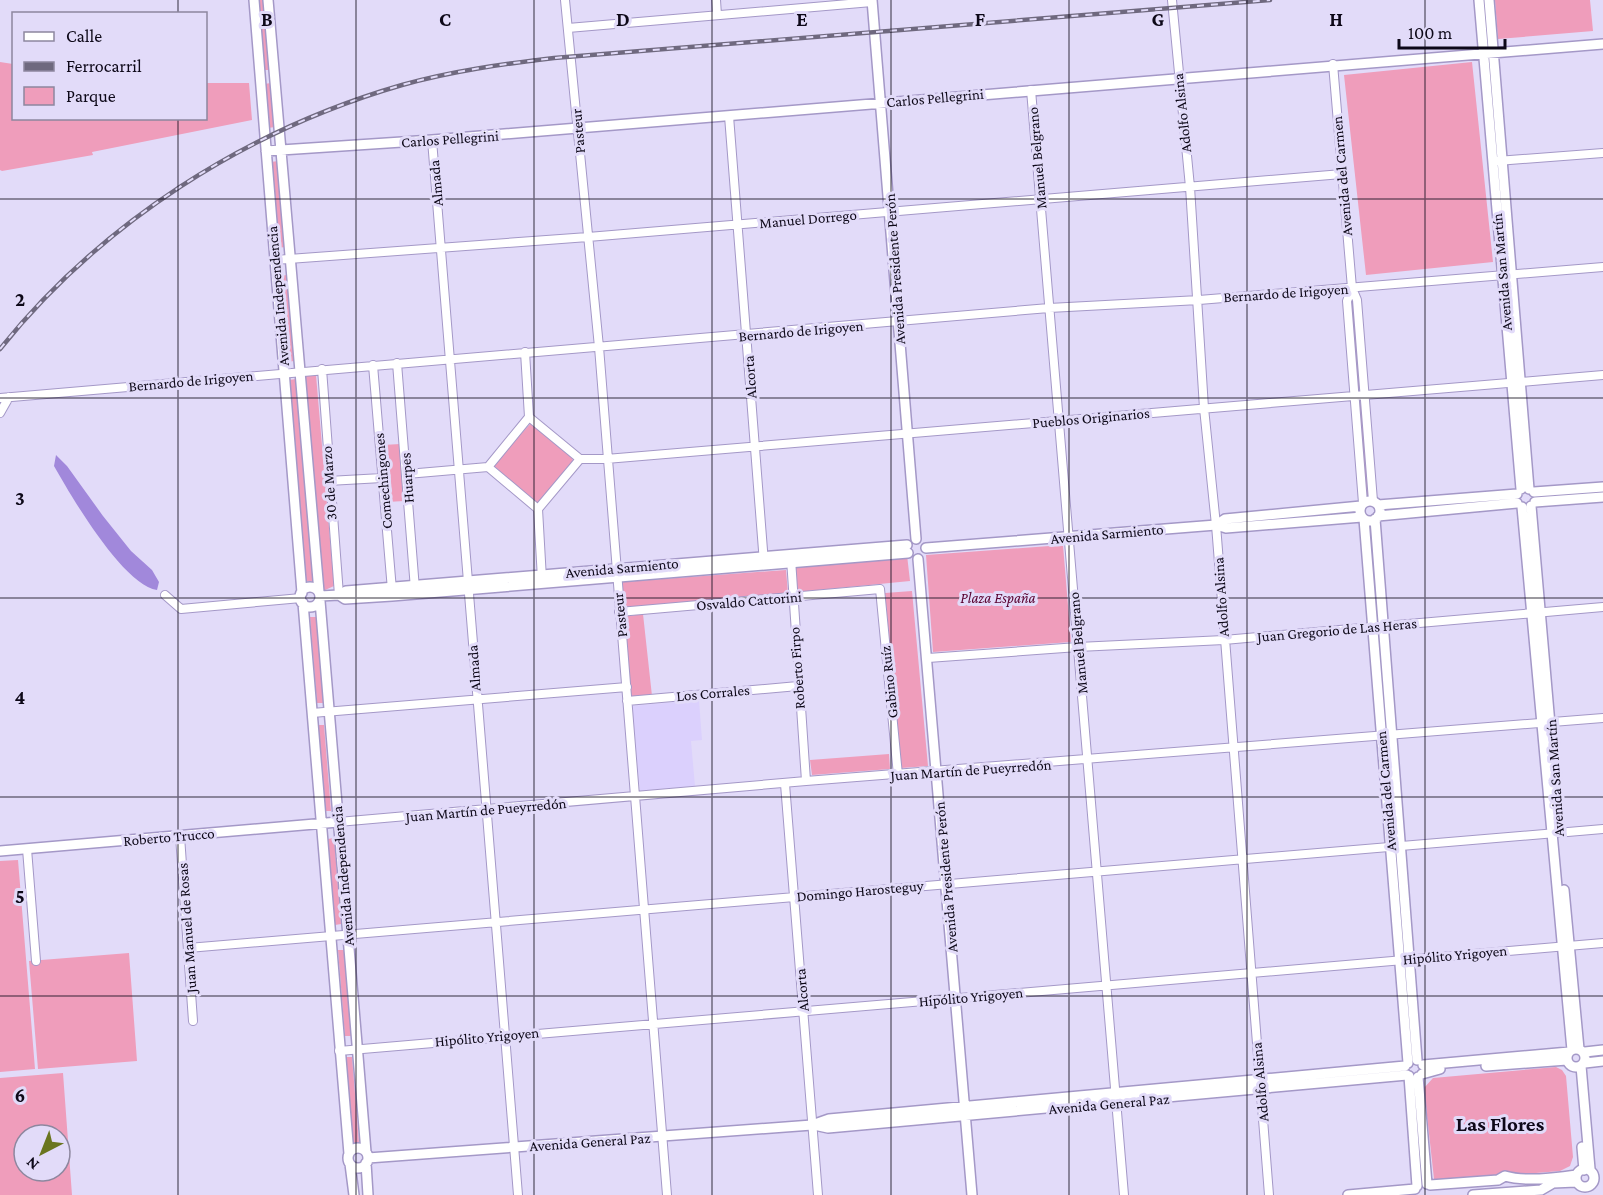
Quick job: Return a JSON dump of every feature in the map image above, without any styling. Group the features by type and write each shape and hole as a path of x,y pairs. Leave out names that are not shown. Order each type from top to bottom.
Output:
{"main road":[{"name":"Avenida Independencia","path":"254,0 339,1051 354,1195"},
{"name":"Avenida Independencia","path":"268,0 358,1049 368,1195"},
{"path":"1479,0 1488,54"},
{"path":"1488,54 1489,0"},
{"name":"Avenida Presidente Perón","path":"872,1 916,539"},
{"name":"Carlos Pellegrini","path":"266,151 578,129 1333,64 1603,44"},
{"name":"Avenida San Martín","path":"1488,54 1536,613 1548,722 1574,1053 1580,1065"},
{"name":"Avenida Sarmiento","path":"926,548 1216,525 1226,528 1377,517 1603,487"},
{"name":"Avenida Sarmiento","path":"1216,525 1225,519 1369,504 1603,497"},
{"name":"Avenida del Carmen","path":"1369,504 1377,517 1410,958 1414,1070 1423,1189"},
{"name":"Avenida del Carmen","path":"1369,504 1363,518 1399,959 1414,1070"},
{"path":"916,539 924,543 926,548 925,554 918,559 907,549 916,539"},
{"name":"Avenida Sarmiento","path":"320,596 339,596 345,591 392,592 907,549"},
{"name":"Avenida Presidente Perón","path":"918,559 972,1195"},
{"path":"311,587 320,596 313,607 302,598 311,587"},
{"name":"Roberto Trucco","path":"0,851 338,822"},
{"name":"Avenida General Paz","path":"966,1112 1116,1103 1603,1050"},
{"path":"1574,1053 1580,1065 1589,1181"},
{"path":"1580,1065 1603,1061"},
{"name":"Avenida General Paz","path":"366,1158 812,1125 828,1128 1115,1093 1261,1086"},
{"path":"358,1148 366,1158 360,1168 349,1159 358,1148"},
{"path":"1348,1195 1423,1189 1497,1180 1505,1176 1512,1179 1589,1181"},
{"path":"1473,1195 1541,1190 1553,1183 1589,1181"}],"street":[{"name":"Pasteur","path":"566,0 599,347 606,459 627,687 667,1195"},
{"path":"716,0 717,15"},
{"name":"Adolfo Alsina","path":"1172,0 1178,77 1191,187 1204,408 1216,525 1269,1195"},
{"path":"568,28 872,1"},
{"name":"Avenida del Carmen","path":"1333,64 1352,288 1357,300 1365,394 1369,504"},
{"name":"Manuel Belgrano","path":"1031,90 1124,1195"},
{"name":"Alcorta","path":"729,116 763,561"},
{"name":"Almada","path":"432,140 461,470 477,700 518,1195"},
{"path":"1497,161 1603,153"},
{"name":"Manuel Dorrego","path":"275,260 737,225 1342,174"},
{"name":"Bernardo de Irigoyen","path":"4,398 373,364 747,335 1049,308 1199,300 1603,267"},
{"name":"Avenida del Carmen","path":"1352,288 1347,301 1354,395 1369,504"},
{"path":"407,474 488,467 529,417 525,352"},
{"name":"Huarpes","path":"398,363 415,590"},
{"name":"Comechingones","path":"373,364 392,592"},
{"name":"30 de Marzo","path":"322,369 328,481 339,596"},
{"name":"Pueblos Originarios","path":"580,459 606,459 1603,375"},
{"path":"0,413 4,398"},
{"path":"529,417 580,459 538,509 542,579"},
{"path":"488,467 538,509"},
{"path":"328,481 382,478"},
{"name":"Roberto Firpo","path":"791,559 806,781"},
{"name":"Osvaldo Cattorini","path":"619,612 880,590"},
{"name":"Gabino Ruíz","path":"880,590 898,775"},
{"path":"165,595 181,609 302,598"},
{"name":"Juan Gregorio de Las Heras","path":"928,658 1078,647 1224,640 1603,608"},
{"name":"Los Corrales","path":"627,701 798,686"},
{"path":"312,713 627,687"},
{"name":"Juan Martín de Pueyrredón","path":"338,822 634,798 806,781 937,773 1603,718"},
{"name":"Alcorta","path":"785,784 818,1195"},
{"name":"Domingo Harosteguy","path":"188,948 1603,829"},
{"name":"Juan Manuel de Rosas","path":"180,836 193,1021"},
{"path":"27,849 36,961"},
{"name":"Hipólito Yrigoyen","path":"339,1051 1603,943"}],"shaded area":[{"path":"56,455 67,466 131,551 152,570 159,582 157,590 129,573 99,537 54,466"},
{"path":"699,700 702,740 691,741 695,786 640,791 632,706"}],"green space":[{"path":"258,0 264,0 270,70 263,70"},
{"path":"1495,0 1590,0 1593,31 1498,39"},
{"path":"0,62 12,64 12,120 207,120 207,83 249,83 252,120 92,152 93,155 0,170"},
{"path":"1472,62 1493,262 1366,275 1344,75"},
{"path":"271,83 275,127 268,128 264,84"},
{"path":"278,161 285,247 278,248 271,162"},
{"path":"287,275 294,361 287,362 280,276"},
{"path":"1350,297 1354,297 1361,388 1357,388"},
{"path":"316,375 334,586 323,591 303,376"},
{"path":"296,379 313,581 306,581 289,380"},
{"path":"1362,405 1370,497 1366,497 1358,406"},
{"path":"531,423 572,457 573,461 540,502 536,503 493,465"},
{"path":"400,444 404,501 387,502 383,445"},
{"path":"1369,529 1373,529 1380,620 1376,620"},
{"name":"Plaza España","path":"1063,545 1071,642 933,652 926,555"},
{"path":"907,555 910,581 798,592 795,567"},
{"path":"786,570 788,594 624,607 622,582"},
{"path":"912,591 928,766 901,768 885,593"},
{"path":"643,614 652,696 630,697 622,617"},
{"path":"310,617 317,617 324,703 317,703"},
{"path":"318,725 324,725 331,811 325,811"},
{"path":"889,754 890,769 812,775 810,760"},
{"path":"334,838 341,924 335,925 328,839"},
{"path":"18,860 35,1069 0,1072 0,861"},
{"path":"338,950 344,950 351,1036 345,1036"},
{"path":"129,953 137,1061 38,1069 29,961"},
{"path":"346,1057 352,1057 359,1143 353,1143"},
{"path":"1556,1067 1566,1076 1573,1157 1570,1166 1560,1171 1440,1181 1434,1179 1424,1088 1433,1078"},
{"path":"63,1073 67,1123 12,1123 12,1183 71,1183 72,1195 0,1195 0,1078"}],"railway":[{"path":"0,349 40,303 83,261 130,222 180,187 233,155 288,128 344,104 402,85 478,68 554,58 1270,0"}],"district":[{"name":"Las Flores","path":"1500,1124"}]}
